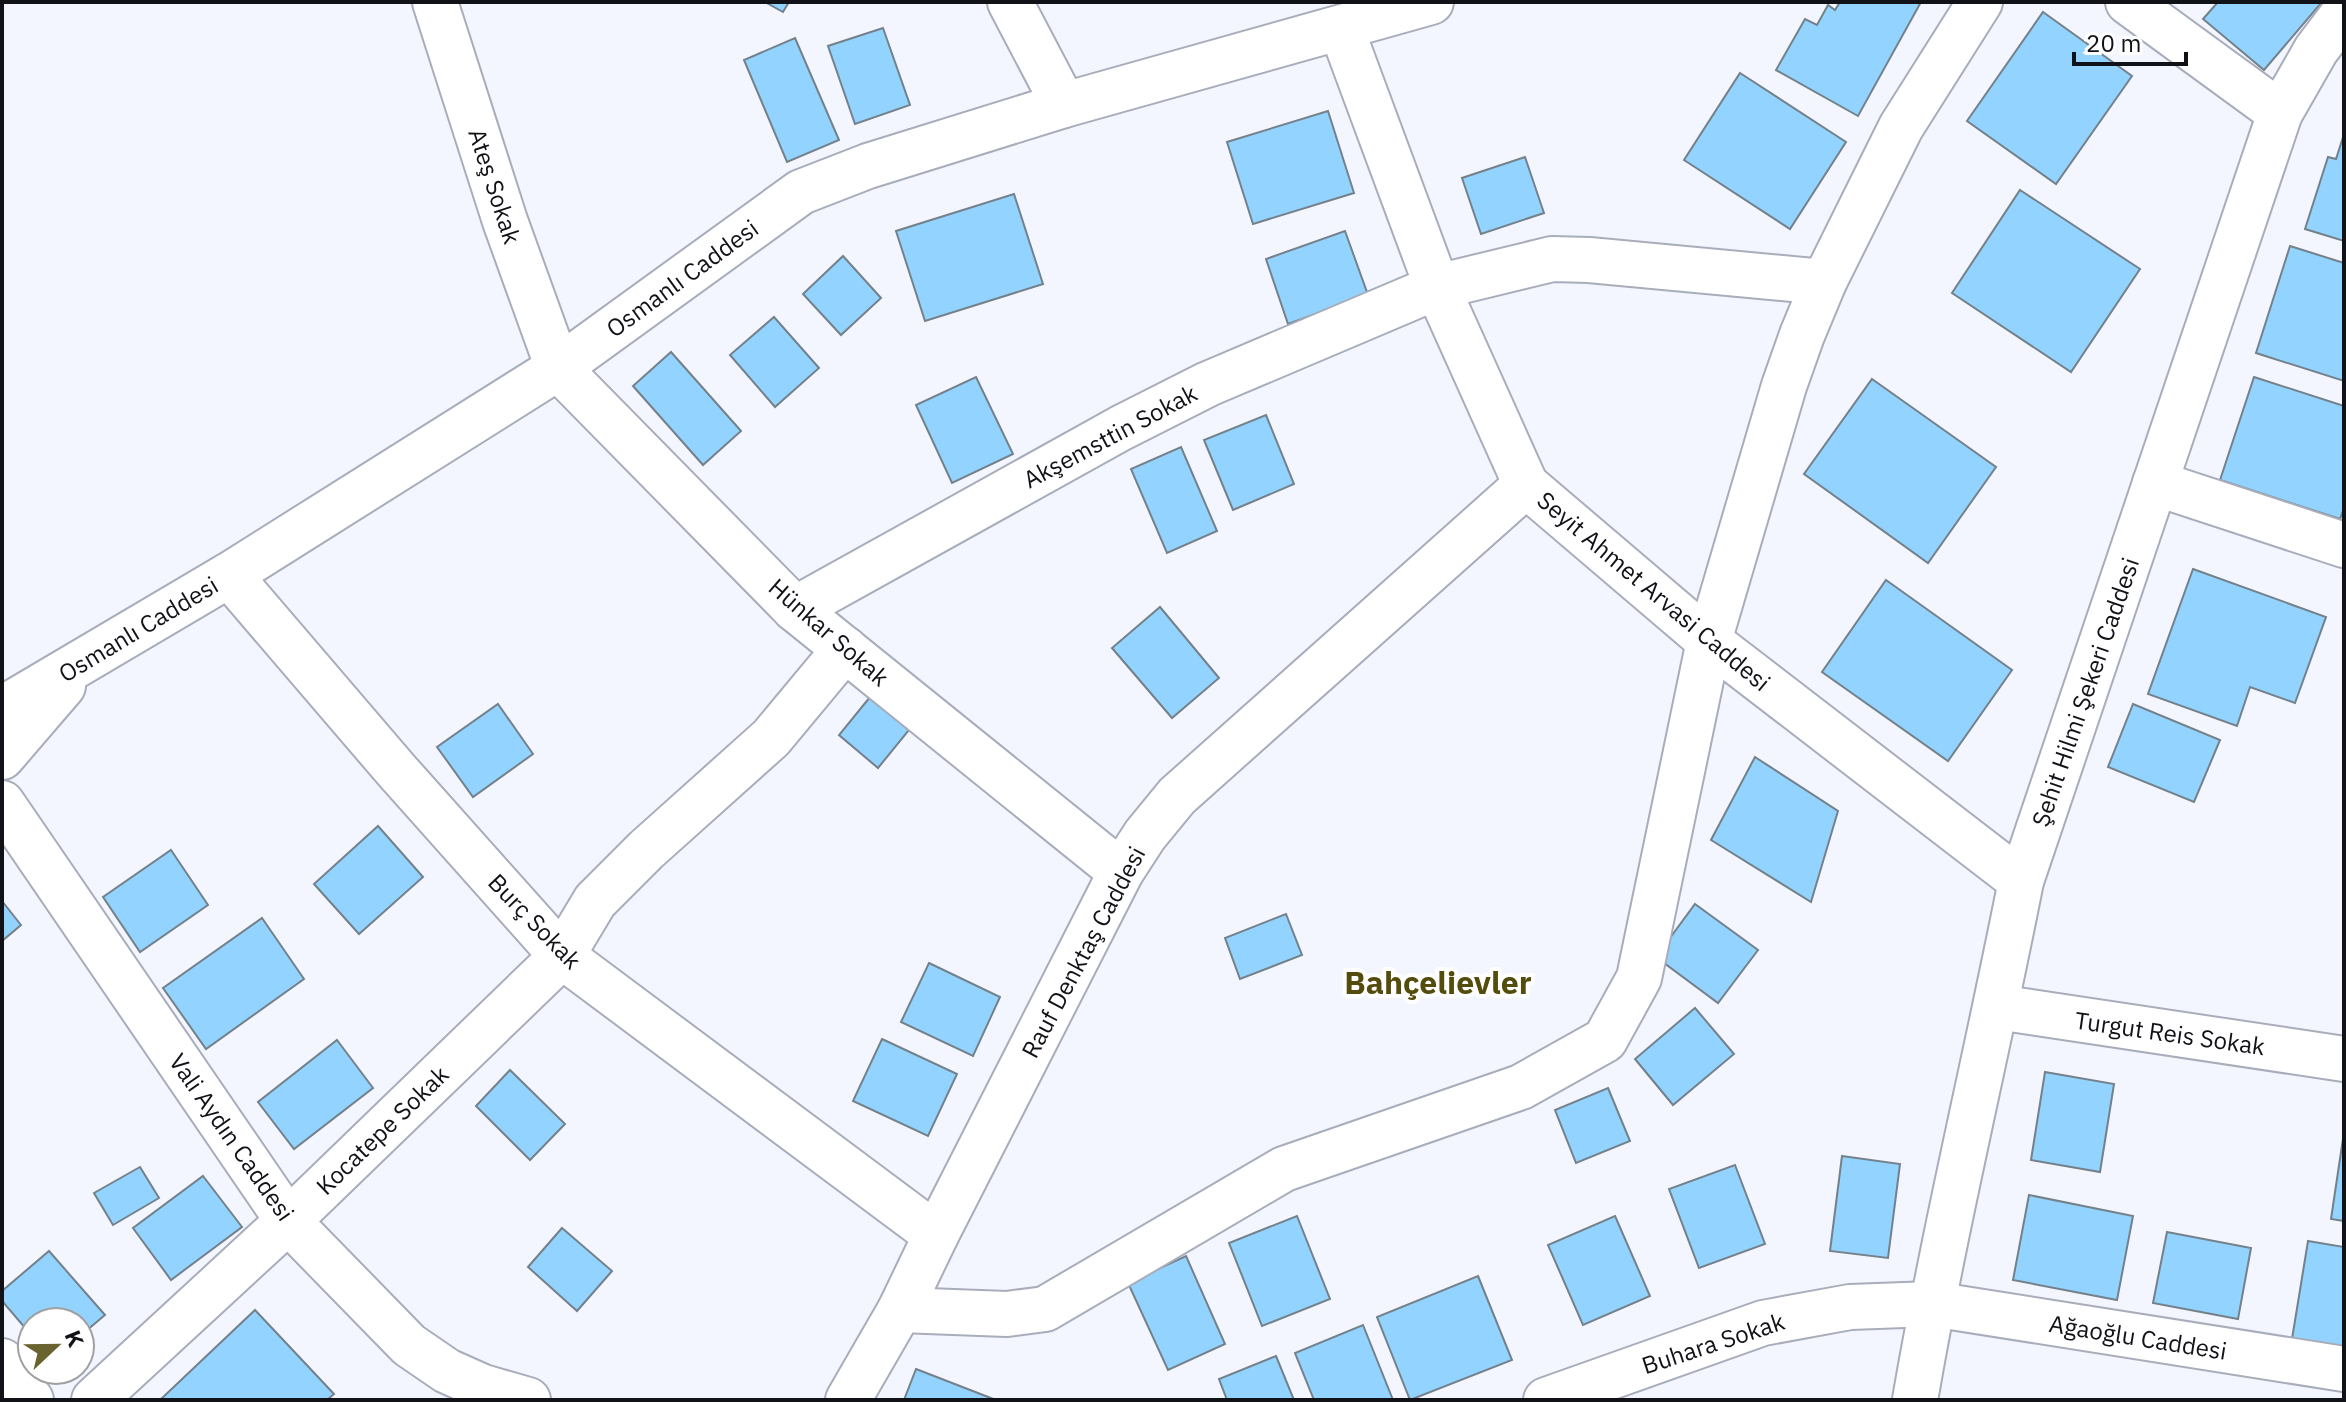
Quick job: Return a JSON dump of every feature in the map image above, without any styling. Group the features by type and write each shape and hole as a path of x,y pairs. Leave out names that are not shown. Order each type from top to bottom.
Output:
{"street":[{"name":"Ateş Sokak","path":"435,2 505,221 558,368"},
{"path":"1010,2 1064,105"},
{"name":"Osmanlı Caddesi","path":"2,709 229,575 558,368 801,192 868,166 1064,105 1431,2"},
{"path":"900,1310 1007,1314 1045,1309 1284,1169 1521,1087 1605,1040 1639,978 1709,641 1802,335 1824,282 1901,127 1980,2"},
{"path":"2128,2 2280,113"},
{"name":"Şehit Hilmi Şekeri Caddesi","path":"1915,1400 1932,1304 1997,1007 2021,881 2280,113 2316,50 2344,13"},
{"name":"Seyit Ahmet Arvasi Caddesi","path":"1341,28 1437,287 1526,485 1709,641 2021,881"},
{"name":"Akşemsttin Sokak","path":"795,609 1107,436 1208,384 1437,287 1552,259 1824,282"},
{"name":"Hünkar Sokak","path":"558,368 795,609 1121,872"},
{"path":"2155,483 2344,545"},
{"name":"Rauf Denktaş Caddesi","path":"848,1400 900,1310 1121,872 1145,835 1177,796 1526,485"},
{"name":"Burç Sokak","path":"229,575 397,771 562,956 936,1235"},
{"name":"Kocatepe Sokak","path":"94,1400 288,1221 562,956 595,901 646,850 771,738 845,649"},
{"path":"2,757 82,662"},
{"name":"Vali Aydın Caddesi","path":"2,803 288,1221 409,1345 447,1371 483,1387 528,1400"},
{"name":"Turgut Reis Sokak","path":"1997,1007 2344,1059"},
{"name":"Ağaoğlu Caddesi","path":"1932,1304 2344,1369"},
{"name":"Buhara Sokak","path":"1546,1400 1763,1323 1850,1307 1932,1304"},
{"path":"2,1361 31,1400"}],"building":[{"path":"765,2 789,2 783,12"},
{"path":"1840,2 1921,2 1858,116 1776,70 1805,19 1817,25 1828,5 1835,10"},
{"path":"2218,2 2322,2 2264,70 2203,19"},
{"path":"2043,12 2132,76 2056,184 1967,121"},
{"path":"883,28 910,105 855,124 828,46"},
{"path":"795,38 839,140 787,162 744,60"},
{"path":"1740,73 1846,142 1790,229 1684,160"},
{"path":"1328,111 1354,193 1253,224 1227,142"},
{"path":"2344,134 2344,241 2305,229 2328,157 2336,159"},
{"path":"1525,157 1544,213 1481,234 1462,178"},
{"path":"2020,190 2140,269 2071,372 1952,293"},
{"path":"1014,194 1043,284 925,321 896,231"},
{"path":"1345,231 1368,295 1288,324 1266,259"},
{"path":"2290,246 2344,263 2344,381 2256,353"},
{"path":"843,256 881,298 841,335 803,294"},
{"path":"774,317 819,368 775,407 730,355"},
{"path":"671,352 741,431 703,465 633,386"},
{"path":"976,377 1013,454 952,483 916,405"},
{"path":"2254,377 2344,406 2344,508 2340,519 2220,480"},
{"path":"1872,379 1996,467 1928,563 1804,474"},
{"path":"1266,415 1294,484 1233,510 1204,440"},
{"path":"1181,447 1217,531 1167,553 1131,469"},
{"path":"2193,569 2326,617 2295,703 2250,687 2237,726 2148,694"},
{"path":"1886,580 2012,670 1948,761 1822,672"},
{"path":"1160,607 1219,678 1172,718 1112,648"},
{"path":"870,697 909,730 878,768 839,735"},
{"path":"498,704 533,754 473,797 437,747"},
{"path":"2133,704 2220,740 2194,802 2108,767"},
{"path":"1755,757 1838,811 1811,902 1711,840"},
{"path":"378,826 423,877 359,934 314,884"},
{"path":"171,850 208,905 140,952 103,897"},
{"path":"2,901 21,925 2,941"},
{"path":"1695,904 1758,950 1718,1003 1656,957"},
{"path":"1286,914 1302,955 1240,979 1225,938"},
{"path":"262,918 304,979 206,1049 163,988"},
{"path":"929,963 1000,997 973,1056 901,1022"},
{"path":"1695,1008 1734,1054 1673,1105 1635,1059"},
{"path":"882,1039 957,1074 928,1136 853,1101"},
{"path":"337,1040 373,1088 294,1149 258,1102"},
{"path":"510,1070 565,1124 530,1160 476,1106"},
{"path":"2045,1072 2114,1084 2100,1172 2031,1160"},
{"path":"1608,1088 1630,1141 1576,1163 1555,1110"},
{"path":"2344,1132 2344,1221 2331,1219"},
{"path":"1842,1156 1900,1164 1888,1258 1830,1251"},
{"path":"1735,1165 1765,1244 1699,1268 1669,1189"},
{"path":"140,1167 159,1198 113,1225 94,1193"},
{"path":"203,1176 242,1227 171,1280 133,1228"},
{"path":"2029,1195 2133,1216 2117,1300 2013,1280"},
{"path":"1297,1216 1330,1299 1262,1326 1229,1243"},
{"path":"1615,1216 1650,1296 1583,1325 1548,1245"},
{"path":"562,1228 612,1271 577,1311 528,1267"},
{"path":"2167,1232 2251,1248 2238,1319 2153,1303"},
{"path":"2308,1241 2344,1247 2344,1348 2292,1339"},
{"path":"49,1251 105,1315 96,1323 96,1306 16,1306 16,1317 2,1301 2,1291"},
{"path":"1186,1256 1225,1344 1168,1370 1128,1283"},
{"path":"1478,1276 1512,1360 1410,1400 1377,1317"},
{"path":"255,1310 334,1394 327,1400 160,1400"},
{"path":"1363,1325 1393,1400 1314,1400 1295,1353"},
{"path":"1276,1356 1294,1400 1227,1400 1219,1379"},
{"path":"916,1369 996,1400 904,1400"}],"district":[{"name":"Bahçelievler","path":"1438,982"}]}
